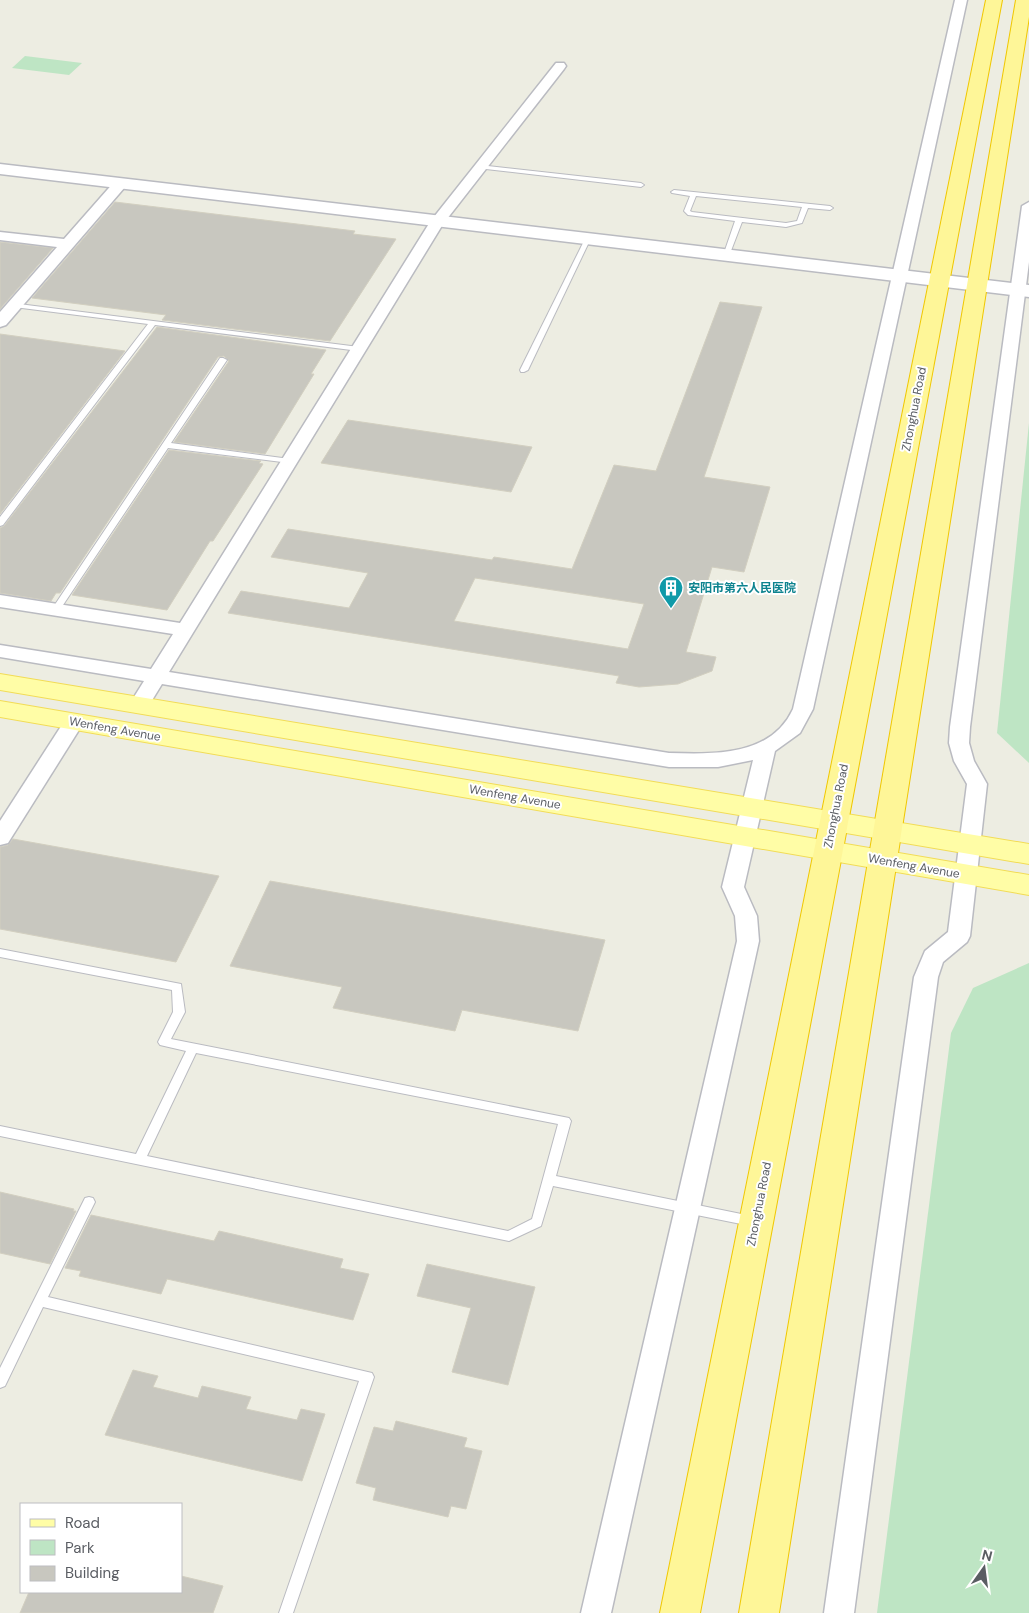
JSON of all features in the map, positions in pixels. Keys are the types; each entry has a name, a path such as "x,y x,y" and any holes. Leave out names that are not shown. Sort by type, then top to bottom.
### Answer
{"highway":[{"name":"Zhonghua Road","path":"680,1613 994,0"},
{"path":"759,1613 886,830 1024,0"}],"main road":[{"path":"0,682 1029,854"},
{"name":"Wenfeng Avenue","path":"0,709 1029,886"}],"street":[{"path":"0,651 669,760 713,761 744,757 766,748 788,734 797,724 803,709 961,0"},
{"path":"139,705 438,222 479,167 560,66"},
{"path":"0,169 587,240 1023,290"},
{"path":"0,322 120,184"},
{"path":"839,1613 926,977 933,957 959,936 977,784 964,761 959,743 960,727 1023,290 1029,206"},
{"path":"0,236 68,244"},
{"path":"0,600 186,630"},
{"path":"0,838 74,722"},
{"path":"596,1613 748,941 746,916 733,887 766,748"}],"lane":[{"path":"479,167 641,185"},
{"path":"674,192 830,208"},
{"path":"694,194 687,211 690,214 739,220 786,225 797,224 800,222 806,206"},
{"path":"726,256 739,220"},
{"path":"524,370 587,240"},
{"path":"14,306 359,349"},
{"path":"0,523 153,323"},
{"path":"56,609 224,360"},
{"path":"167,445 290,461"},
{"path":"0,953 177,987 179,1012 164,1042 565,1121 537,1222 509,1236 0,1131"},
{"path":"140,1160 193,1048"},
{"path":"549,1180 756,1222"},
{"path":"0,1382 89,1202"},
{"path":"40,1301 368,1377 286,1613"}],"green space":[{"path":"25,56 82,63 69,75 12,68"},
{"path":"1029,423 1029,763 997,733"},
{"path":"1029,963 1029,1613 877,1613 951,1033 973,988"}],"building":[{"path":"115,202 355,231 353,234 396,239 330,341 162,320 166,315 32,298"},
{"path":"0,242 53,248 0,309"},
{"path":"720,302 762,307 704,477 770,487 744,572 712,567 686,652 716,657 712,671 678,684 639,687 616,683 619,676 228,613 241,591 349,608 368,573 271,557 288,529 492,560 494,557 572,569 614,465 656,471","holes":["475,578 644,604 628,649 454,621"]},
{"path":"157,327 326,350 311,374 314,374 265,454 174,442 229,361 224,356 218,357 60,593 56,593 51,601 0,593 0,528 4,526"},
{"path":"0,334 125,351 0,514"},
{"path":"348,420 532,447 511,492 321,463"},
{"path":"169,450 261,461 259,463 263,464 213,541 210,541 167,610 72,595"},
{"path":"13,839 219,876 176,962 0,929 0,847 8,845"},
{"path":"270,881 605,940 578,1031 462,1010 455,1031 333,1008 342,987 230,966"},
{"path":"0,1192 76,1211 50,1264 0,1253"},
{"path":"91,1215 214,1241 219,1231 343,1259 340,1268 369,1274 353,1320 167,1279 161,1294 79,1276 81,1271 65,1268"},
{"path":"427,1264 535,1287 508,1385 452,1372 471,1308 417,1296"},
{"path":"133,1370 158,1376 153,1387 198,1398 202,1386 251,1397 246,1409 297,1420 301,1409 325,1414 302,1481 105,1435"},
{"path":"396,1421 467,1438 464,1447 482,1451 466,1509 451,1506 448,1517 373,1500 376,1488 356,1483 374,1427 393,1431"},
{"path":"182,1576 223,1586 213,1613 20,1613 29,1593 182,1593"}],"place":[{"name":"安阳市第六人民医院","path":"671,609"}]}
